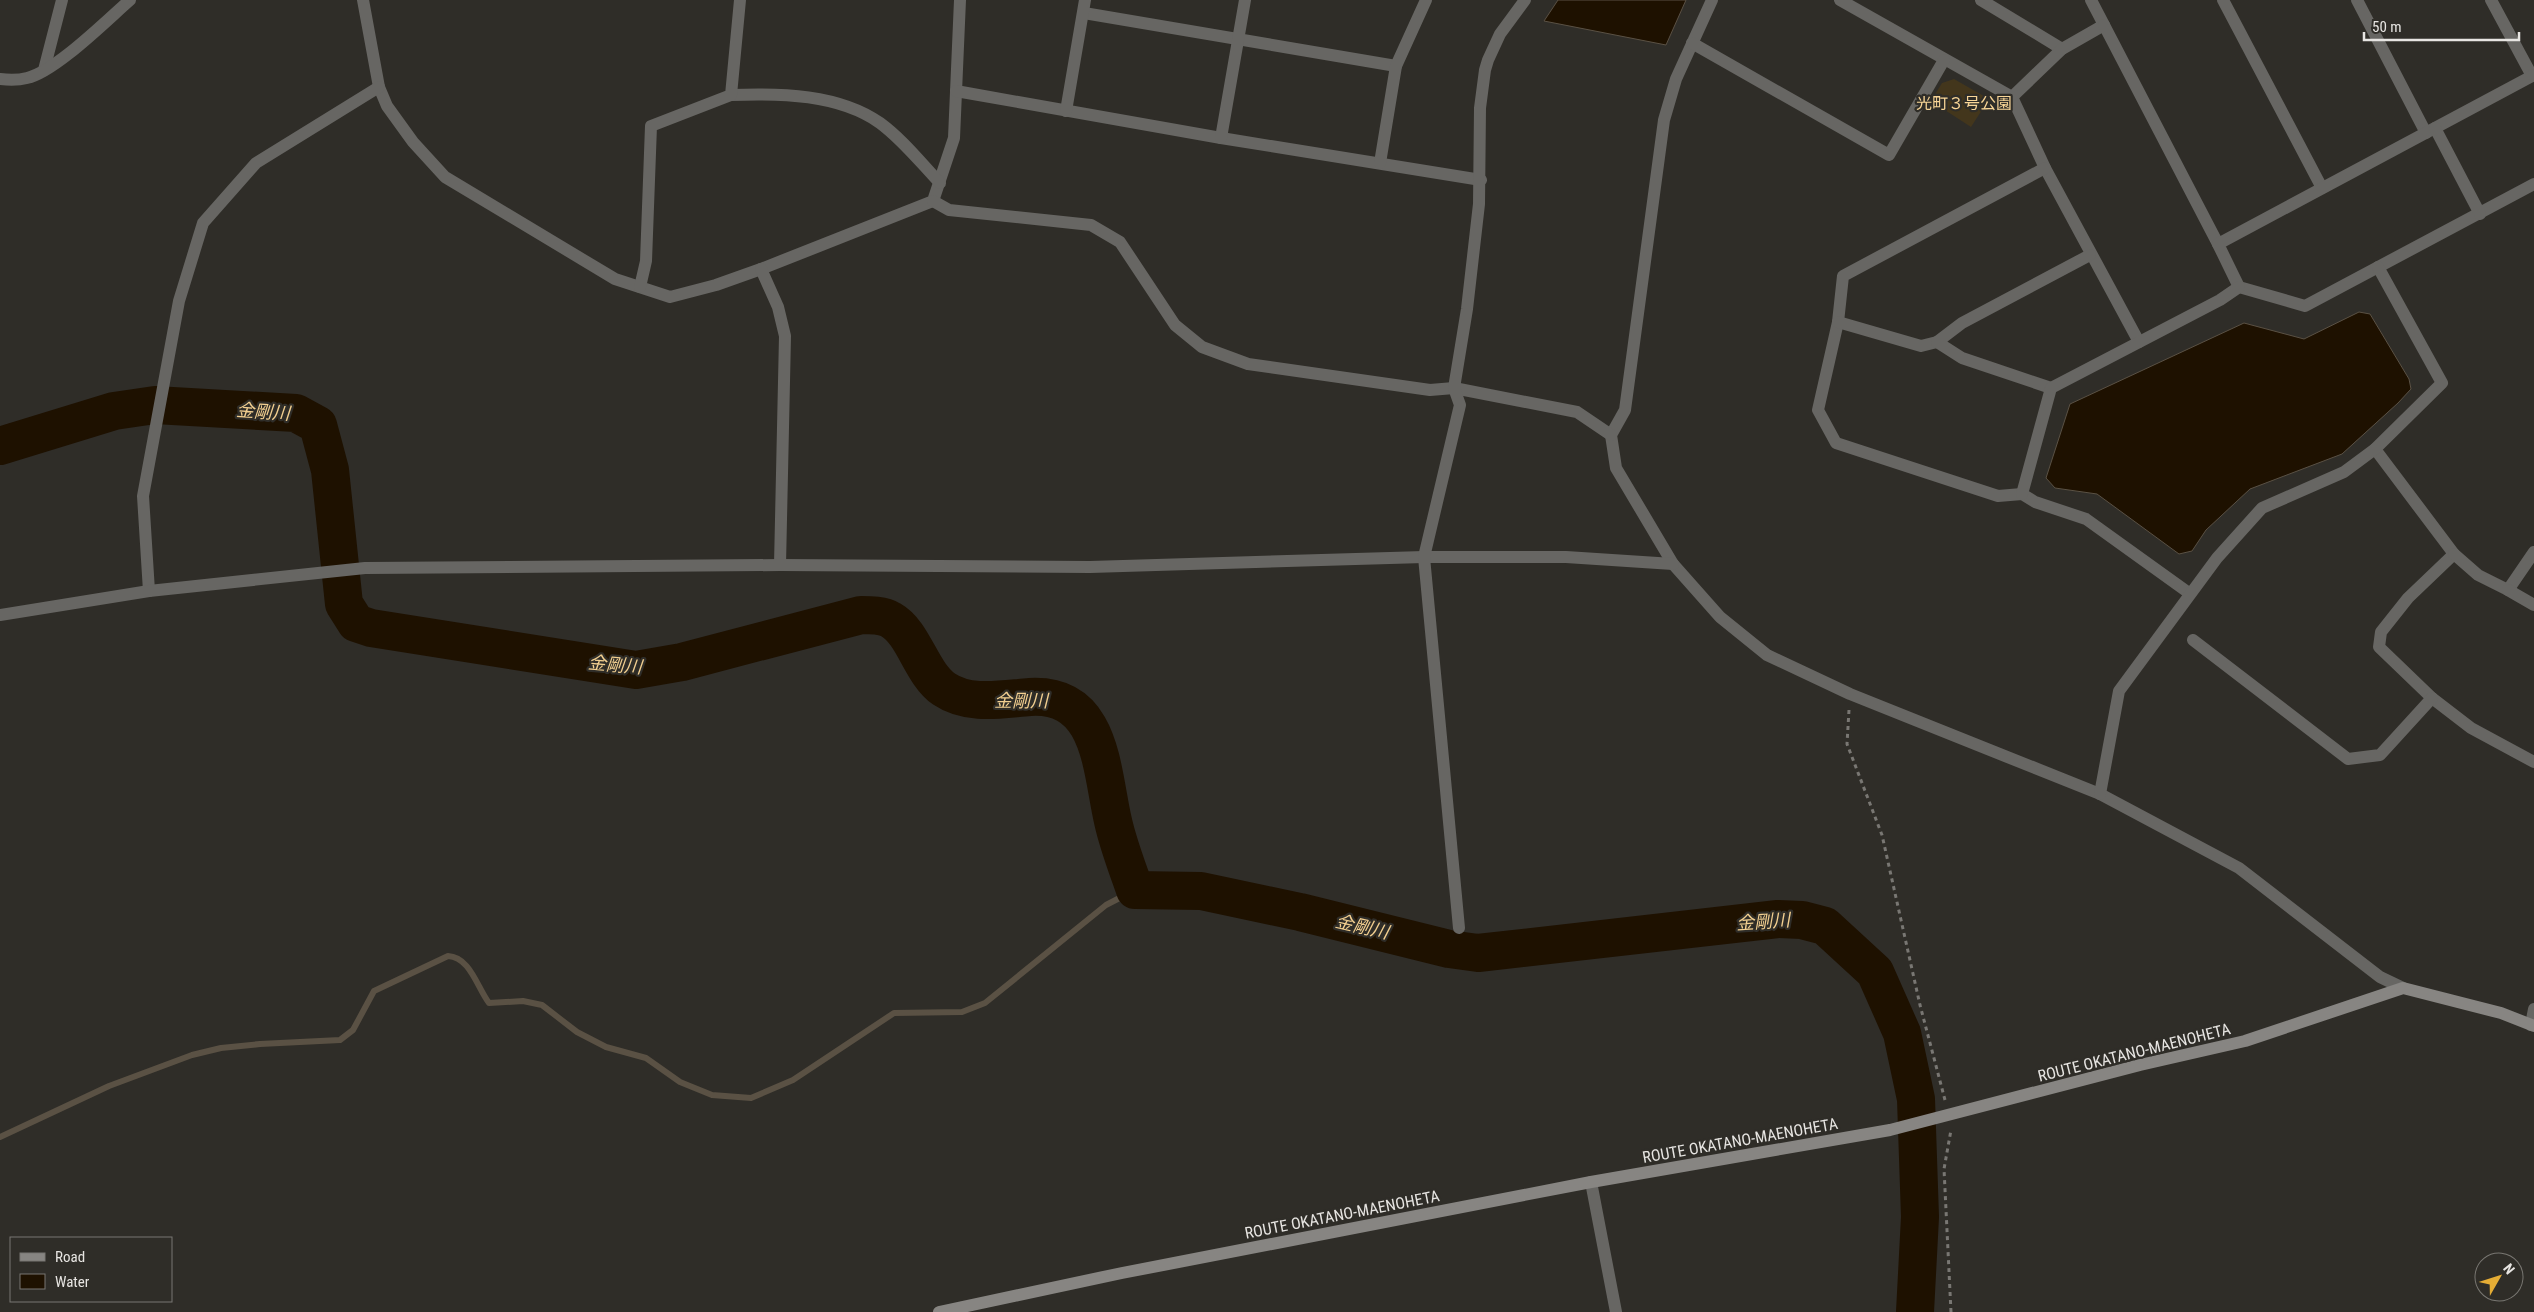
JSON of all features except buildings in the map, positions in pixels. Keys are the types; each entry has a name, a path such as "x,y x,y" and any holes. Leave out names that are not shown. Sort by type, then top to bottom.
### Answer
{"main road":[{"name":"ROUTE OKATANO-MAENOHETA","path":"939,1312 1122,1273 1591,1182 1890,1130 2140,1065 2245,1042 2403,988"},
{"path":"2403,988 2500,1013 2532,1026"}],"street":[{"path":"44,70 62,0"},
{"path":"0,79 29,78 44,70 81,44 130,0"},
{"path":"363,0 379,87 387,106 413,142 445,177 616,279 670,296 716,285 761,269 933,201 954,138 960,0"},
{"path":"731,95 740,0"},
{"path":"1222,138 1245,0"},
{"path":"1380,163 1396,66 1426,0"},
{"path":"1712,0 1676,79 1664,120 1625,410 1611,434 1616,468 1673,564 1720,617 1767,655 1850,694 2100,794 2239,868 2380,977 2403,988"},
{"path":"1840,0 1944,60 2012,96 2045,168 2090,255 2139,342"},
{"path":"1981,0 2062,48"},
{"path":"2090,0 2239,287 2305,306 2534,184"},
{"path":"2223,0 2322,188"},
{"path":"2357,0 2480,214"},
{"path":"2218,244 2533,76 2491,0"},
{"path":"1459,928 1424,557 1460,405 1454,388 1467,309 1481,180 1480,108 1488,60 1518,2"},
{"path":"1066,111 1084,6 1238,38 1396,66"},
{"path":"2012,96 2062,48 2104,25"},
{"path":"1692,43 1889,155 1944,60"},
{"path":"149,591 143,496 166,381 179,301 202,222 256,163 379,87"},
{"path":"956,91 1222,138 1481,180"},
{"path":"640,287 646,261 650,126 731,95 769,94 828,102 848,107 880,124 940,183"},
{"path":"2045,168 1843,276 1838,322 1818,410 1836,443 1998,496 2022,494 2036,502 2086,519 2190,593"},
{"path":"933,201 948,210 1091,225 1120,242 1175,325 1202,347 1248,364 1430,390 1454,388 1577,412 1611,434"},
{"path":"1838,322 1921,346 1937,342 1962,323 2090,255"},
{"path":"2100,794 2119,691 2190,593 2262,508 2344,472 2375,449 2442,383 2378,267"},
{"path":"761,269 778,307 785,336 780,565"},
{"path":"1937,342 1962,358 2051,388 2220,300 2239,287"},
{"path":"2022,494 2051,388"},
{"path":"2375,449 2454,554 2478,575 2534,605"},
{"path":"2508,590 2534,552"},
{"path":"2454,554 2408,598 2381,632 2379,647 2432,698 2471,728 2534,762"},
{"path":"0,615 149,591 353,571 365,568 780,565 1090,567 1424,557 1566,557 1673,564"},
{"path":"2193,640 2348,759 2380,755 2432,698"},
{"path":"2532,1026 2534,1009"},
{"path":"1591,1182 1616,1312"}],"path":[{"path":"1850,694 1847,744 1882,835 1920,1005 1949,1116 1951,1130 1944,1169 1951,1312"}],"green space":[{"name":"光町３号公園","path":"1954,79 1989,99 1971,127 1931,101 1942,83"}],"water":[{"path":"1558,0 1686,0 1666,45 1544,21"},
{"path":"2359,312 2370,314 2409,379 2411,389 2342,454 2250,489 2206,530 2192,551 2179,554 2097,494 2055,488 2046,478 2070,404 2244,323 2304,339"}],"waterway":[{"name":"金剛川","path":"0,446 114,411 155,405 296,413 318,425 330,470 344,604 356,623 371,628 636,670 682,662 861,615 888,618 906,634 929,673 944,689 964,698 975,700 1030,697 1054,699 1072,707 1085,721 1094,738 1100,758 1115,830 1135,890 1201,891 1300,912 1449,949 1478,953 1778,919 1802,920 1825,926 1875,972 1902,1033 1916,1099 1920,1217 1915,1312"},
{"path":"0,1137 109,1086 192,1055 221,1048 260,1044 340,1040 353,1030 374,991 448,956 456,958 467,967 489,1003 523,1001 542,1005 577,1032 606,1047 646,1058 680,1082 712,1095 751,1098 793,1080 894,1013 962,1012 985,1003 1106,905 1135,890"}]}
